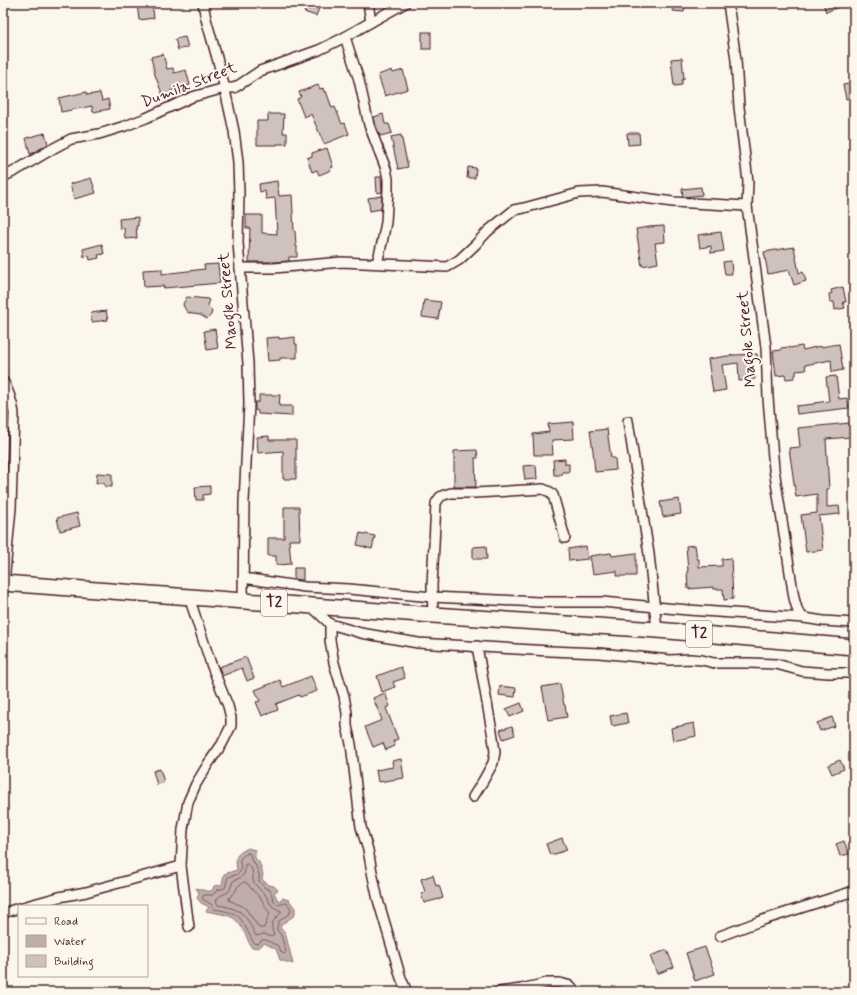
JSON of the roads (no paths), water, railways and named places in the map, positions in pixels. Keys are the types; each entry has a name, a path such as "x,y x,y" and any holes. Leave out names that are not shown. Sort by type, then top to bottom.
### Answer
{"highway":[{"name":"T2","path":"3,583 657,630 854,647"}],"street":[{"name":"Maogle Street","path":"203,3 206,19 222,72 234,131 238,162 238,243 250,404 244,502 243,601"},
{"path":"368,3 371,22"},
{"name":"Dumila Street","path":"3,177 72,139 99,134 125,126 192,97 225,88 234,88 260,71 319,50 346,37 405,3"},
{"name":"Magole Street","path":"728,3 736,60 739,107 748,182 747,206 766,347 768,398 774,469 794,598 798,612 804,618"},
{"path":"346,37 359,80 369,125 386,168 388,179 386,222 377,263"},
{"path":"240,268 274,268 342,262 447,267 459,260 488,231 514,210 579,193 602,192 673,202 747,206"},
{"path":"3,381 12,400 14,413 11,508 3,583"},
{"path":"628,421 649,554 657,630"},
{"path":"434,615 432,578 436,503 440,497 451,493 543,489 553,495 565,538"},
{"path":"243,578 306,587 349,589 432,597 539,602 602,602 854,623"},
{"path":"189,597 231,718 231,726 222,744 196,784 188,802 183,828 181,866 189,926"},
{"path":"311,606 330,624 361,633 418,642 599,653 670,660 690,659 714,663 776,664 802,671 854,674"},
{"path":"330,624 330,640 334,663 344,696 352,744 361,827 368,850 378,900 401,978 408,992"},
{"path":"473,797 493,763 495,752 477,646"},
{"path":"29,905 59,896 86,892 181,866"},
{"path":"720,936 763,920 854,891"},
{"path":"3,913 18,908"},
{"path":"499,992 548,983 560,983 571,986 575,992"}],"water":[{"path":"248,848 255,850 255,858 259,862 263,874 262,879 268,885 274,886 278,890 274,892 277,899 280,901 282,898 289,900 295,908 295,915 282,924 280,928 285,932 293,964 280,960 276,949 264,943 259,948 251,947 243,929 236,920 226,915 206,911 209,907 201,903 197,898 199,893 196,888 212,891 214,886 222,885 224,874 237,870 236,859 238,854"}]}
